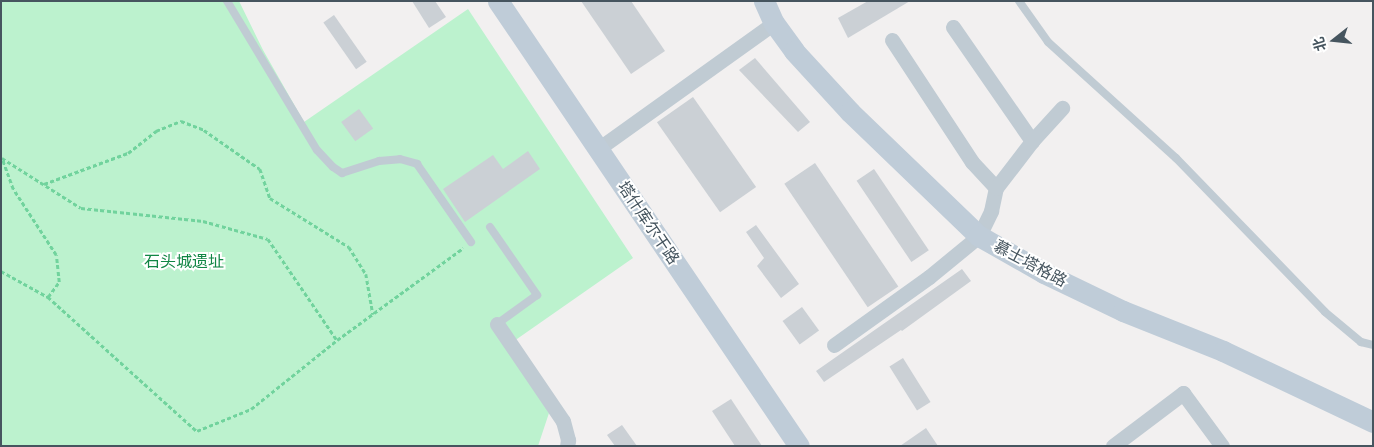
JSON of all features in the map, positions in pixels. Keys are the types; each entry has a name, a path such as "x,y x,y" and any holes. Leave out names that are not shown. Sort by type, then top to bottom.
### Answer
{"street":[{"name":"塔什库尔干路","path":"498,1 799,446"},
{"name":"慕士塔格路","path":"764,1 774,23 794,51 850,112 978,236 1044,273 1123,311 1223,351 1373,422"},
{"path":"598,149 774,23"},
{"path":"953,27 1032,141"},
{"path":"892,40 972,162 996,188"},
{"path":"834,345 930,277 978,236 991,211 996,188 1032,141 1062,108"},
{"path":"497,324 563,421 568,440 567,446"},
{"path":"1119,444 1183,393 1222,446"}],"lane":[{"path":"227,1 317,150 333,167 342,173 379,161 400,159 417,164 471,242"},
{"path":"1019,1 1048,42 1176,158 1325,312 1361,342 1373,344"},
{"path":"490,228 537,295 497,324"}],"path":[{"path":"44,184 128,153 156,131 181,121 204,130 260,169 270,198 348,248 366,274 373,314"},
{"path":"48,297 59,282 56,255 13,189 2,158 81,208 203,221 268,238 337,340"},
{"path":"1,271 48,297 197,431 251,409 337,340 471,242"}],"green space":[{"name":"石头城遗址","path":"1,1 239,1 263,50 304,122 468,9 633,258 507,346 549,413 538,446 1,446"}],"building":[{"path":"412,1 435,1 446,17 429,28"},
{"path":"581,1 631,1 665,51 631,74"},
{"path":"868,1 910,1 848,38 838,18"},
{"path":"334,15 367,62 356,69 323,22"},
{"path":"755,58 810,122 798,132 739,70"},
{"path":"693,97 756,187 720,212 657,122"},
{"path":"359,109 373,128 355,141 341,122"},
{"path":"528,151 540,169 465,222 443,189 493,155 503,169"},
{"path":"815,163 898,287 868,307 784,184"},
{"path":"874,169 929,250 911,262 857,181"},
{"path":"756,225 799,284 781,298 757,266 764,258 746,232"},
{"path":"962,269 971,281 902,331 824,382 816,371"},
{"path":"802,307 819,330 800,345 783,321"},
{"path":"903,358 931,402 917,411 889,366"},
{"path":"731,399 762,446 735,446 712,411"},
{"path":"622,425 637,446 615,446 607,435"},
{"path":"926,428 938,446 900,446"}]}
